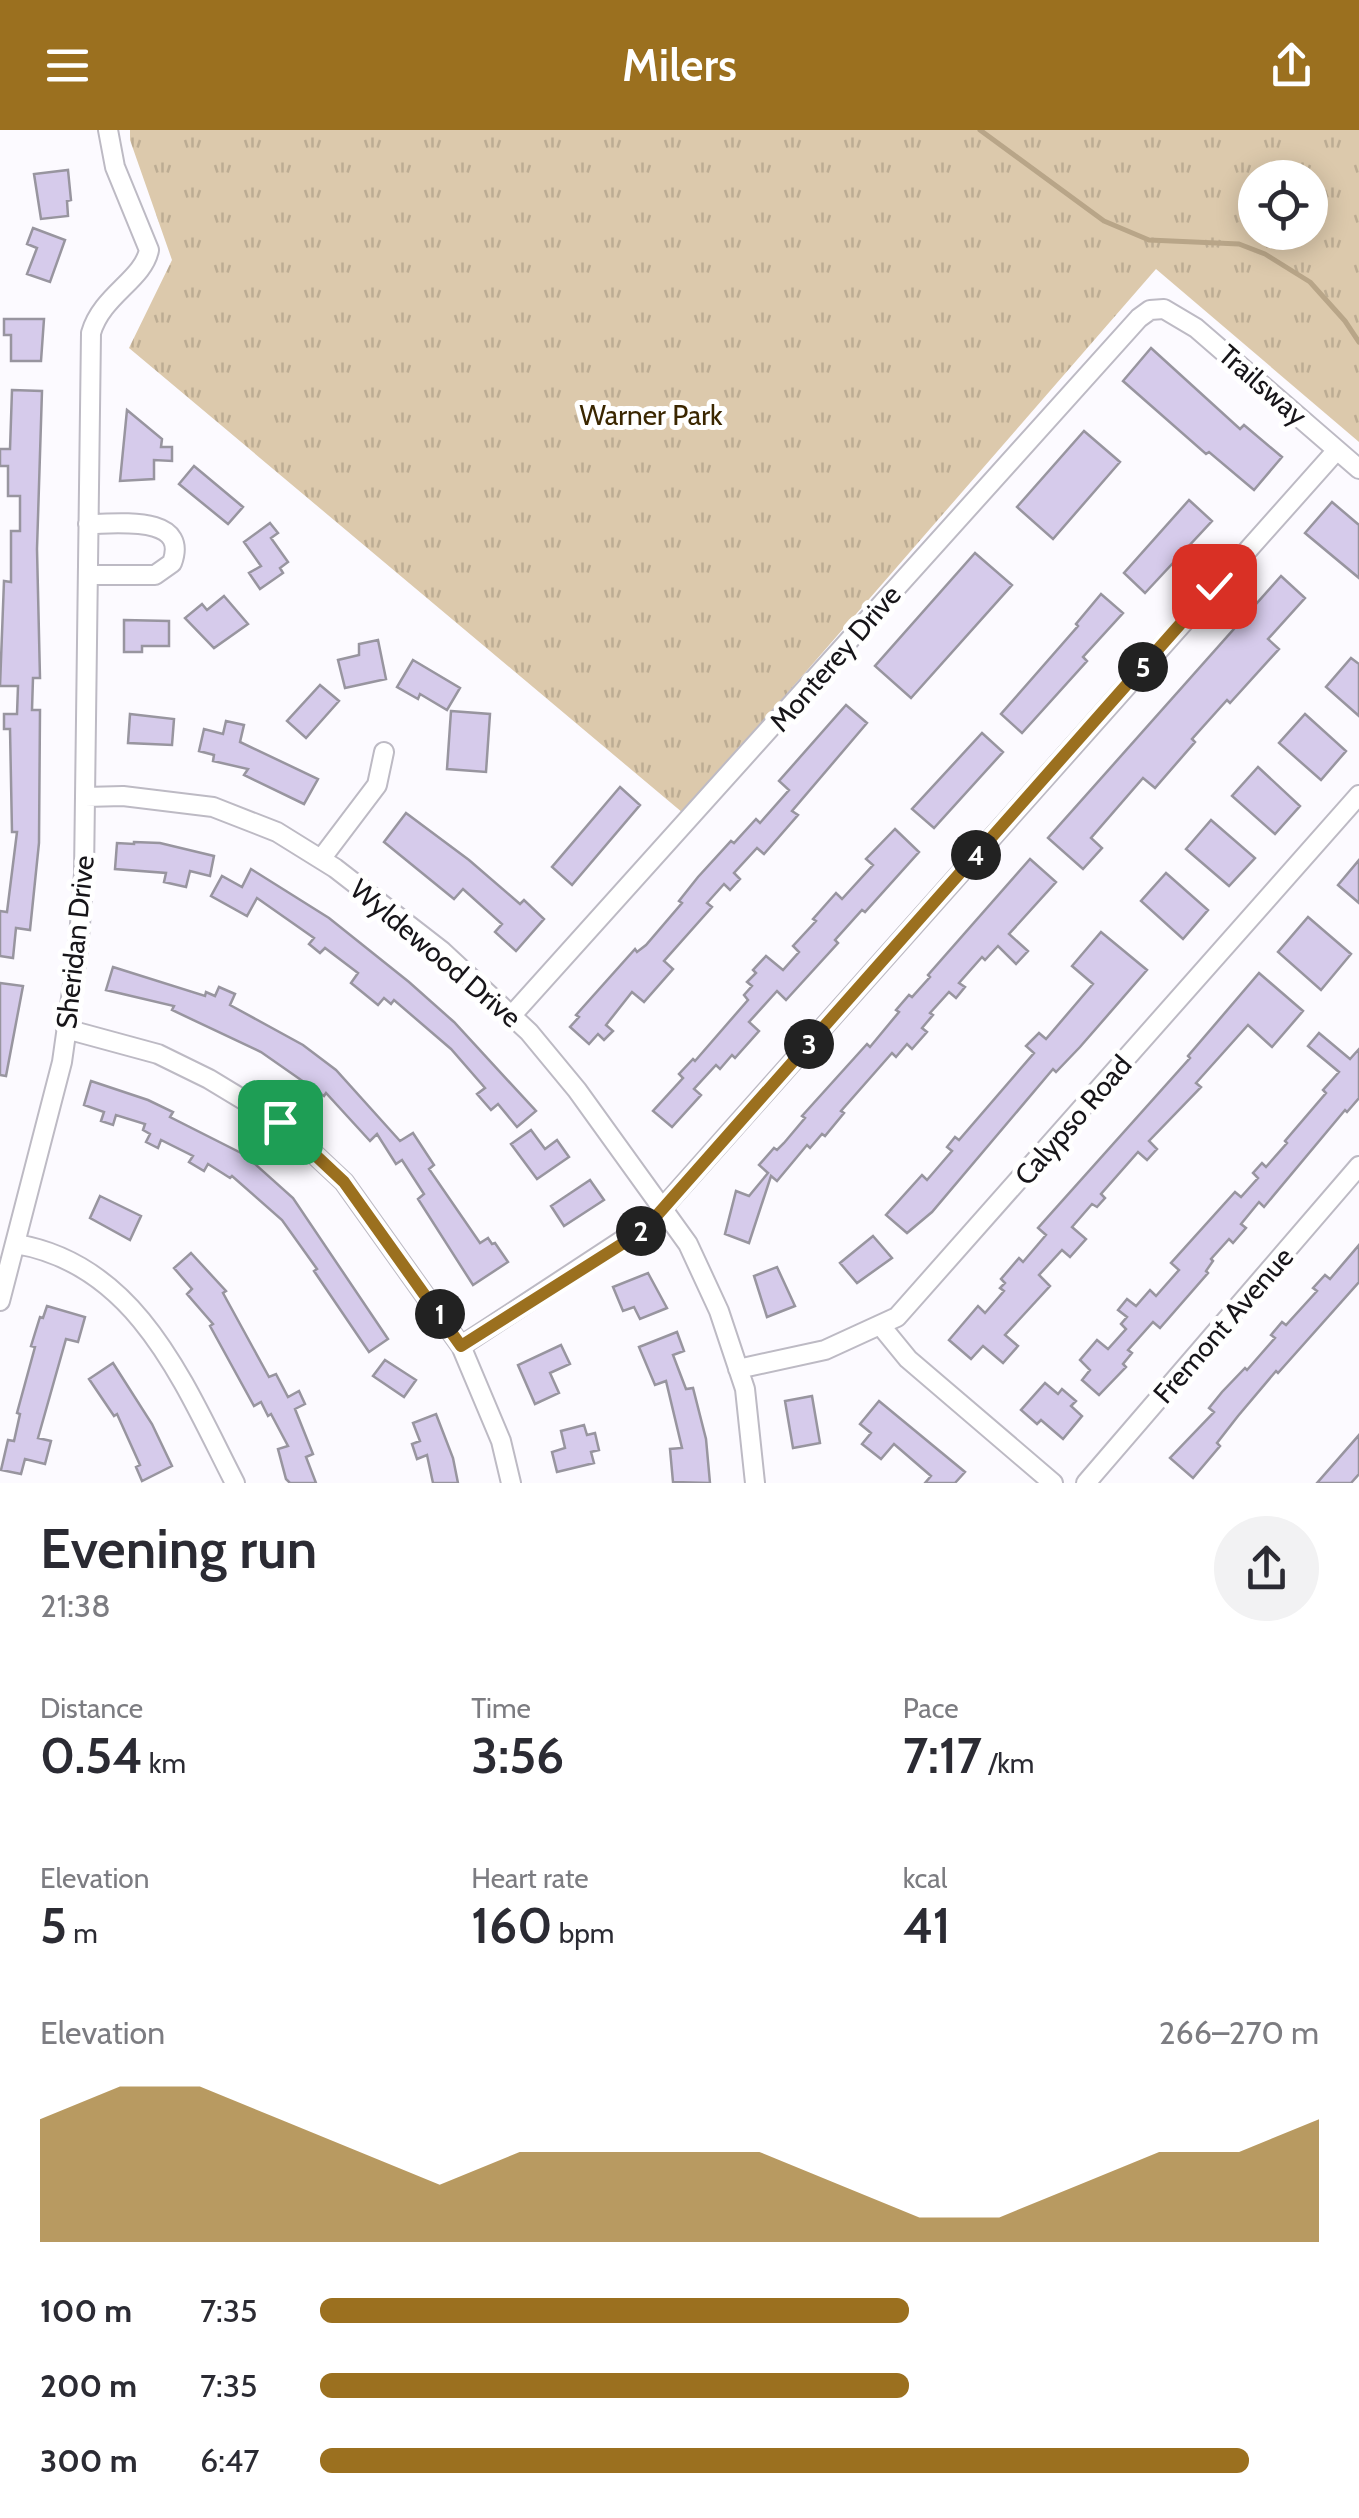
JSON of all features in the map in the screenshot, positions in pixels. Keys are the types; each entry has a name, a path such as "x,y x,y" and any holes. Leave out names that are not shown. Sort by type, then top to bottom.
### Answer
{"street":[{"name":"Sheridan Drive","path":"0,1301 62,1062 78,949 85,797 91,332 96,314 144,265 148,250 115,166 108,130"},
{"name":"Trailsway","path":"1162,309 1216,344 1359,469"},
{"name":"Monterey Drive","path":"512,1015 759,744 1132,323 1150,310 1162,309"},
{"path":"461,1346 644,1230 1337,450"},
{"path":"88,524 157,526 168,532 175,548 172,562 155,575 88,575"},
{"path":"321,860 377,785 384,752"},
{"name":"Calypso Road","path":"738,1369 825,1350 897,1317 955,1256 1359,794"},
{"name":"Wyldewood Drive","path":"85,797 124,796 213,808 277,832 321,860 442,951 512,1015 577,1090 688,1244 719,1311 745,1389 755,1483"},
{"path":"66,1029 158,1054 209,1080 280,1122 344,1182 461,1346 501,1441 511,1483"},
{"name":"Fremont Avenue","path":"1086,1483 1359,1166"},
{"path":"16,1244 57,1254 99,1279 132,1308 172,1360 235,1483"},
{"path":"881,1326 908,1360 1053,1483"}],"green space":[{"name":"Warner Park","path":"130,130 1359,130 1359,442 1156,269 683,813 129,348 172,260 130,140"}],"building":[{"path":"68,170 68,216 41,219 34,174"},
{"path":"33,228 65,240 50,282 27,274 37,248 27,244"},
{"path":"4,319 44,319 41,361 11,361 11,335 4,335"},
{"path":"1151,348 1240,429 1244,425 1282,457 1254,490 1209,452 1206,454 1123,381"},
{"path":"12,390 42,391 37,549 40,678 33,678 32,710 40,710 39,843 30,930 16,928 13,958 0,956 0,911 7,912 17,832 12,832 10,729 4,729 4,714 17,714 18,686 0,686 4,581 11,582 11,531 20,531 20,496 8,496 8,466 0,466 0,449 10,449"},
{"path":"127,410 162,439 161,447 172,447 172,461 154,460 154,479 120,481"},
{"path":"1084,431 1120,462 1053,539 1017,507"},
{"path":"194,466 243,507 228,524 179,484"},
{"path":"1189,500 1212,521 1145,593 1124,573"},
{"path":"1332,502 1359,525 1359,578 1305,533"},
{"path":"270,523 278,533 271,538 288,562 280,568 283,573 260,589 249,573 261,566 244,542"},
{"path":"975,553 1012,585 911,698 875,666"},
{"path":"1281,576 1305,598 1268,639 1279,649 1192,739 1195,742 1155,788 1143,778 1091,838 1102,848 1083,869 1048,838"},
{"path":"1101,594 1123,613 1083,657 1087,661 1022,733 1001,714"},
{"path":"224,596 248,624 214,648 185,618 202,604 207,610"},
{"path":"124,620 169,621 169,646 142,646 142,652 124,652"},
{"path":"378,640 386,679 345,688 338,660 359,655 359,644"},
{"path":"1351,658 1359,664 1359,716 1326,687"},
{"path":"413,660 460,688 447,710 420,694 418,699 397,687"},
{"path":"320,685 339,701 306,738 287,721"},
{"path":"846,705 867,723 792,811 798,815 764,854 757,848 734,873 740,879 730,890 724,884 707,903 712,907 664,961 673,969 644,1002 632,992 606,1025 613,1031 604,1040 598,1034 589,1044 570,1027 579,1017 576,1015 635,949 637,952 646,945 731,841 734,843 756,819 760,823 789,790 779,781"},
{"path":"451,711 490,714 486,772 447,769"},
{"path":"130,714 174,719 172,745 128,743"},
{"path":"1305,714 1346,751 1321,780 1279,743"},
{"path":"226,721 244,725 240,742 318,779 304,804 244,775 248,769 213,761 214,755 199,751 204,729 223,734"},
{"path":"982,733 1003,752 934,828 912,809"},
{"path":"1258,767 1300,806 1275,834 1232,796"},
{"path":"620,787 640,805 572,885 552,867"},
{"path":"406,813 544,919 516,951 495,932 502,924 463,889 454,899 384,842"},
{"path":"1211,820 1255,858 1229,886 1186,849"},
{"path":"895,829 919,852 835,940 838,943 786,1000 777,991 749,1022 759,1031 735,1058 732,1055 720,1069 716,1065 694,1089 701,1095 672,1127 653,1111 683,1078 679,1074 748,1000 744,995 752,986 747,982 756,973 753,970 766,956 783,970 799,952 793,946 816,921 813,919 836,893 842,899 873,865 866,859"},
{"path":"117,843 160,843 214,856 210,876 190,871 186,887 164,882 166,873 115,869"},
{"path":"1030,859 1056,882 1009,934 1028,951 1016,964 998,946 985,960 982,957 959,983 965,987 956,998 949,992 930,1013 933,1015 922,1028 927,1032 912,1049 907,1044 896,1057 892,1053 841,1111 844,1113 825,1136 822,1134 810,1148 807,1145 777,1181 771,1176 749,1243 725,1234 736,1191 749,1196 768,1173 759,1165 784,1143 805,1118 802,1116 867,1044 870,1047 899,1012 896,1010 930,977"},
{"path":"1359,860 1359,903 1338,885"},
{"path":"251,869 329,918 409,982 454,1022 536,1111 517,1127 498,1104 491,1110 477,1094 485,1088 451,1049 394,1000 391,1004 384,998 378,1005 351,983 358,973 325,948 320,953 309,944 314,938 257,898 247,916 211,896 222,876 242,887"},
{"path":"1166,873 1208,910 1183,939 1141,901"},
{"path":"1308,917 1351,954 1321,990 1278,952"},
{"path":"1101,932 1147,970 1080,1047 1056,1072 1053,1069 932,1212 907,1233 886,1215 922,1175 927,1180 952,1151 947,1147 955,1137 959,1140 1034,1053 1026,1046 1039,1033 1046,1039 1093,984 1072,966"},
{"path":"113,967 205,996 206,992 215,996 219,987 235,994 230,1005 303,1045 336,1070 400,1141 413,1133 434,1165 429,1169 480,1243 488,1238 508,1262 473,1285 418,1199 424,1194 402,1160 396,1164 377,1134 370,1141 326,1093 324,1096 261,1052 172,1010 174,1006 106,990"},
{"path":"1259,973 1303,1011 1272,1047 1248,1025 1196,1083 1201,1087 1149,1141 1157,1149 1147,1160 1138,1152 1101,1194 1105,1198 1097,1207 1092,1204 1072,1227 1086,1239 1070,1257 1062,1250 1039,1275 1050,1286 1005,1335 1018,1346 1003,1363 983,1346 971,1359 949,1340 978,1306 985,1313 1004,1291 1000,1288 1005,1283 1001,1279 1019,1258 1023,1262 1046,1235 1038,1228 1190,1058"},
{"path":"0,983 23,986 6,1076 0,1075"},
{"path":"1319,1033 1350,1059 1359,1049 1359,1098 1264,1207 1259,1202 1241,1224 1246,1228 1233,1243 1229,1239 1211,1259 1208,1273 1160,1328 1153,1322 1128,1350 1132,1353 1123,1364 1126,1367 1099,1395 1082,1380 1090,1370 1080,1360 1097,1340 1108,1349 1126,1329 1121,1324 1127,1317 1118,1310 1127,1299 1136,1306 1150,1290 1156,1296 1179,1270 1171,1263 1235,1192 1241,1197 1258,1178 1253,1173 1262,1163 1266,1167 1287,1143 1339,1072 1308,1046"},
{"path":"91,1081 173,1112 170,1117 245,1155 293,1198 388,1339 369,1352 282,1220 232,1176 208,1164 204,1171 189,1162 193,1156 161,1140 158,1148 146,1142 150,1134 143,1130 145,1124 116,1115 113,1125 101,1121 104,1112 84,1105"},
{"path":"531,1130 545,1149 557,1140 569,1157 537,1179 511,1144"},
{"path":"590,1180 604,1200 564,1226 551,1206"},
{"path":"100,1196 141,1216 130,1240 90,1218"},
{"path":"873,1236 892,1258 857,1283 840,1263"},
{"path":"1359,1245 1359,1282 1276,1371 1193,1478 1170,1458 1214,1412 1209,1408 1222,1392 1275,1338 1271,1335 1282,1322 1286,1325 1317,1291 1313,1288 1325,1275 1330,1279"},
{"path":"191,1253 226,1291 223,1293 269,1377 276,1374 288,1397 299,1391 305,1404 295,1409 313,1454 306,1457 316,1483 290,1483 286,1479 278,1449 288,1446 261,1402 254,1406 210,1326 213,1324 187,1294 192,1289 174,1268"},
{"path":"777,1267 795,1306 767,1317 754,1276"},
{"path":"648,1273 667,1308 640,1319 634,1307 623,1311 613,1287"},
{"path":"47,1306 85,1317 78,1342 66,1339 38,1438 51,1441 45,1464 25,1459 21,1474 1,1470 8,1440 14,1441 20,1414 17,1413 35,1347 31,1346"},
{"path":"677,1332 684,1351 673,1355 686,1389 693,1388 706,1439 710,1483 673,1482 670,1449 682,1448 666,1381 655,1385 639,1347"},
{"path":"561,1345 570,1364 550,1373 559,1393 535,1404 518,1365"},
{"path":"385,1360 416,1380 404,1397 373,1376"},
{"path":"113,1363 152,1424 172,1466 142,1481 136,1467 140,1465 117,1414 114,1416 89,1379"},
{"path":"1045,1383 1058,1394 1062,1389 1076,1401 1071,1406 1082,1416 1063,1439 1041,1420 1037,1424 1021,1410"},
{"path":"812,1396 820,1443 793,1448 785,1401"},
{"path":"879,1401 965,1472 955,1483 925,1483 931,1476 894,1444 881,1459 862,1444 871,1433 860,1424"},
{"path":"436,1414 458,1483 433,1483 427,1455 417,1459 412,1444 420,1441 413,1423"},
{"path":"584,1425 587,1435 595,1433 599,1450 591,1452 594,1463 557,1472 552,1452 565,1448 561,1431"},
{"path":"1359,1435 1359,1474 1351,1483 1317,1483"}],"waterway":[{"path":"980,130 1104,221 1149,240 1239,244 1265,254 1310,282 1359,342"}],"route":[{"path":"280,1122 344,1182 461,1346 644,1230 1214,586"}]}
